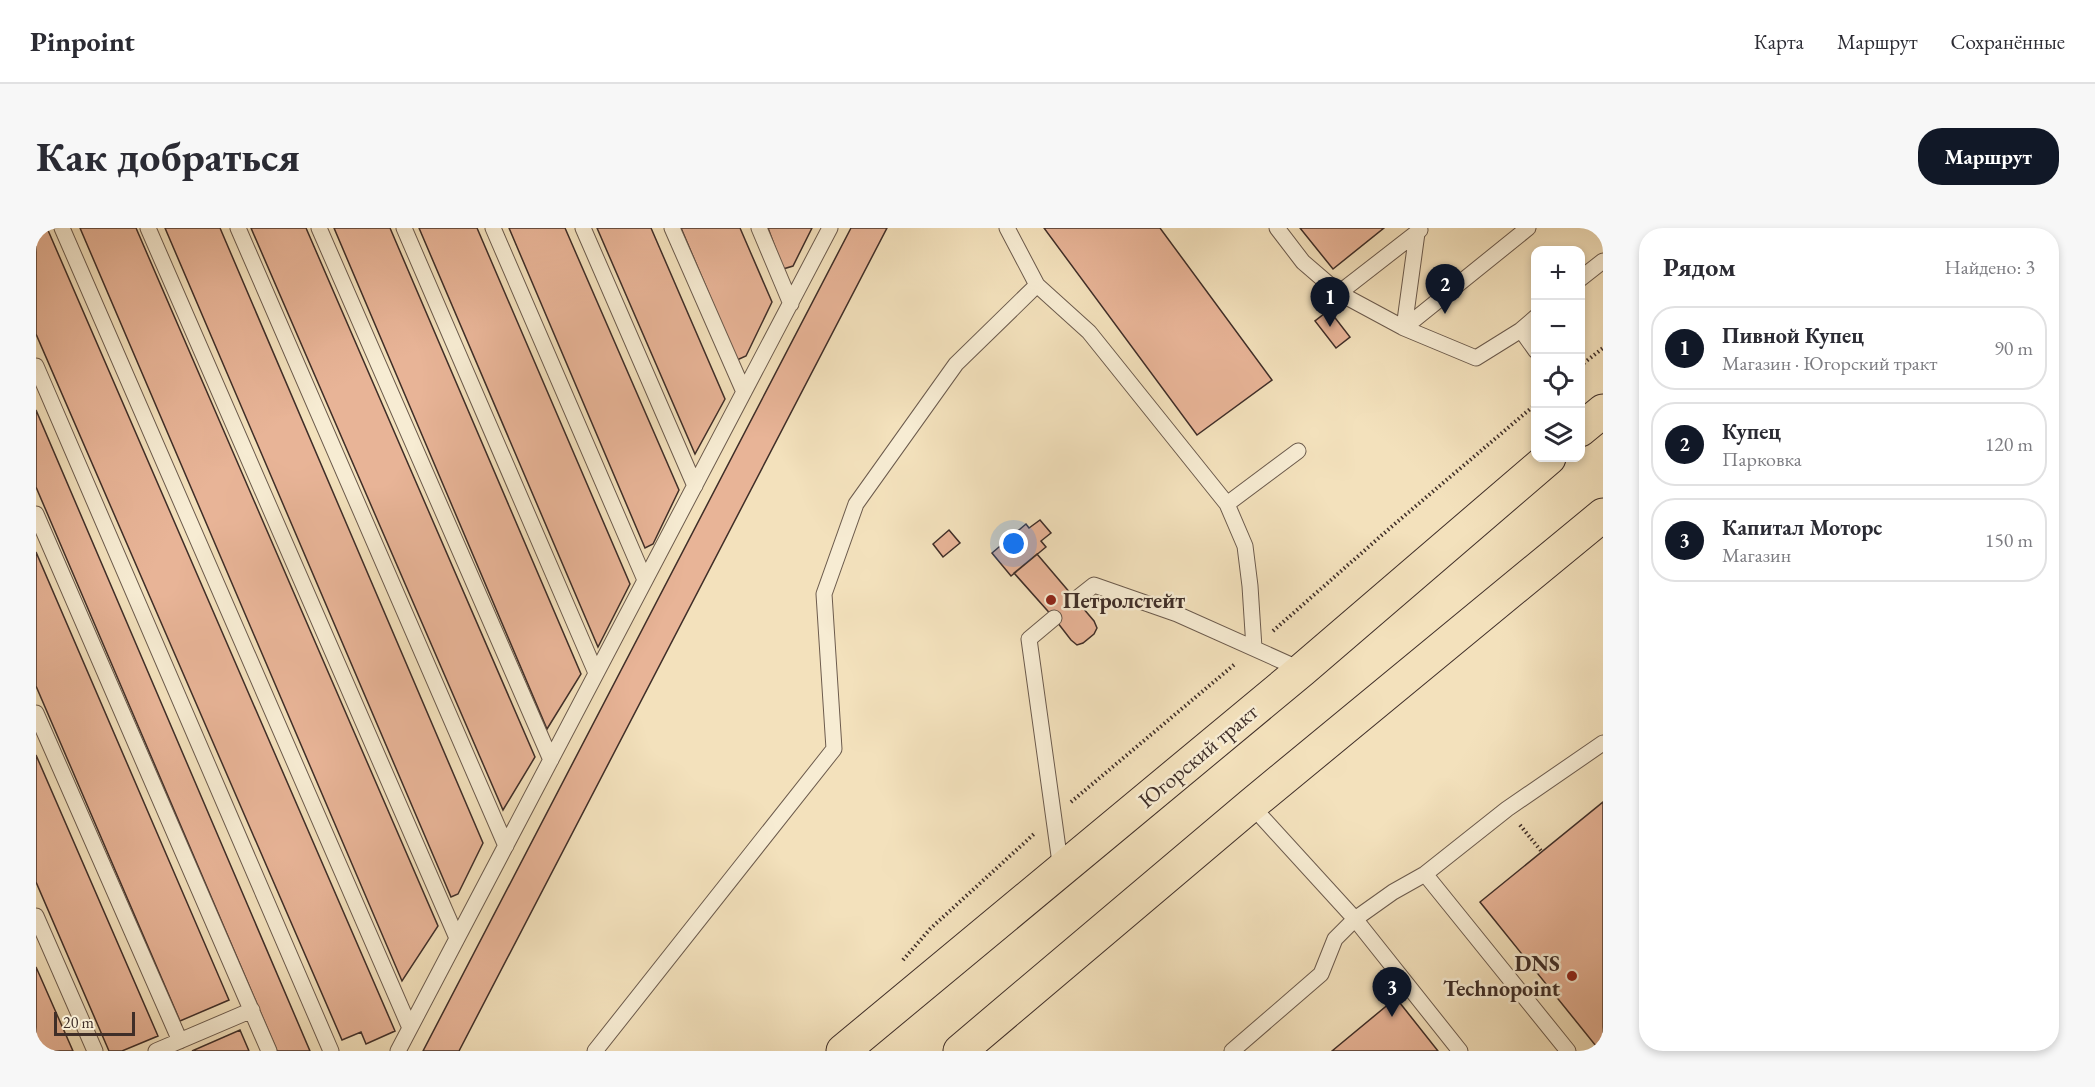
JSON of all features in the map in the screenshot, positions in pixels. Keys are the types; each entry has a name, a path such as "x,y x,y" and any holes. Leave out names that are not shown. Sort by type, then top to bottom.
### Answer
{"main road":[{"name":"Югорский тракт","path":"843,1051 1302,670 1544,462"},
{"path":"960,1051 1251,805 1603,515"}],"lane":[{"path":"62,228 410,1028"},
{"path":"148,228 457,938"},
{"path":"238,228 506,846"},
{"path":"320,228 551,760"},
{"path":"404,228 596,673"},
{"path":"493,228 645,580"},
{"path":"583,228 695,486"},
{"path":"672,228 744,392"},
{"path":"759,228 790,304"},
{"path":"398,1051 830,228"},
{"path":"1007,228 1037,285 1089,332 1227,504 1245,546 1254,648"},
{"path":"1277,228 1303,262 1339,293 1404,328 1476,358 1531,321"},
{"path":"1404,328 1528,228"},
{"path":"1339,293 1420,230"},
{"path":"1404,328 1420,230"},
{"path":"1585,276 1603,261"},
{"path":"595,1051 834,749 824,594 856,504 956,364 1037,285"},
{"path":"1521,330 1531,344"},
{"path":"36,366 330,1051"},
{"path":"1227,504 1298,451"},
{"path":"36,514 269,1051"},
{"path":"1075,600 1094,585 1177,614 1302,670"},
{"path":"1054,618 1029,639 1061,870"},
{"path":"36,713 180,1041"},
{"path":"1232,1051 1322,974 1335,939 1355,919 1393,892 1425,874 1508,809 1603,743"},
{"path":"1251,805 1355,919 1460,1051"},
{"path":"1425,874 1568,1051"},
{"path":"36,916 95,1051"},
{"path":"156,1051 252,1010"}],"path":[{"path":"1585,363 1603,348"},
{"path":"902,961 930,929 1053,817 1254,648 1531,408"},
{"path":"1508,809 1542,852"}],"building":[{"path":"36,228 47,228 395,1031 366,1044 361,1032 342,1040 36,334"},
{"path":"80,228 136,228 438,926 402,981"},
{"path":"165,228 220,228 483,843 458,894 451,897"},
{"path":"251,228 306,228 535,757 503,810"},
{"path":"334,228 390,228 581,674 547,729"},
{"path":"419,228 477,228 630,584 598,647"},
{"path":"509,228 565,228 679,490 653,544 645,548"},
{"path":"597,228 651,228 725,399 695,454"},
{"path":"681,228 740,228 772,302 746,356 737,360"},
{"path":"768,228 812,228 793,266 783,269"},
{"path":"851,228 887,228 459,1051 423,1051"},
{"path":"1044,228 1160,228 1272,380 1197,435"},
{"path":"1300,228 1384,228 1333,269"},
{"path":"1329,310 1350,337 1336,348 1315,321"},
{"path":"36,410 310,1051 277,1051 36,487"},
{"path":"1040,520 1051,533 1041,541 1046,547 1011,576 992,553 1026,524 1029,528"},
{"path":"949,530 960,543 943,557 933,544"},
{"path":"36,552 229,1000 180,1021 36,686"},
{"path":"1037,554 1094,621 1097,628 1094,634 1083,643 1077,645 1071,640 1014,573"},
{"path":"36,755 158,1036 122,1051 109,1051 36,882"},
{"name":"DNS Technopoint","path":"1603,802 1603,1051 1600,1051 1480,902"},
{"path":"36,967 73,1051 36,1051"},
{"path":"1396,998 1438,1051 1332,1051 1338,1046"},
{"path":"240,1030 249,1051 192,1051"}],"place":[{"name":"Купец","path":"1445,314"},
{"name":"Пивной Купец","path":"1330,327"},
{"name":"Петролстейт","path":"1051,600"},
{"name":"DNS Technopoint","path":"1572,976"},
{"name":"Капитал Моторс","path":"1392,1017"}]}
